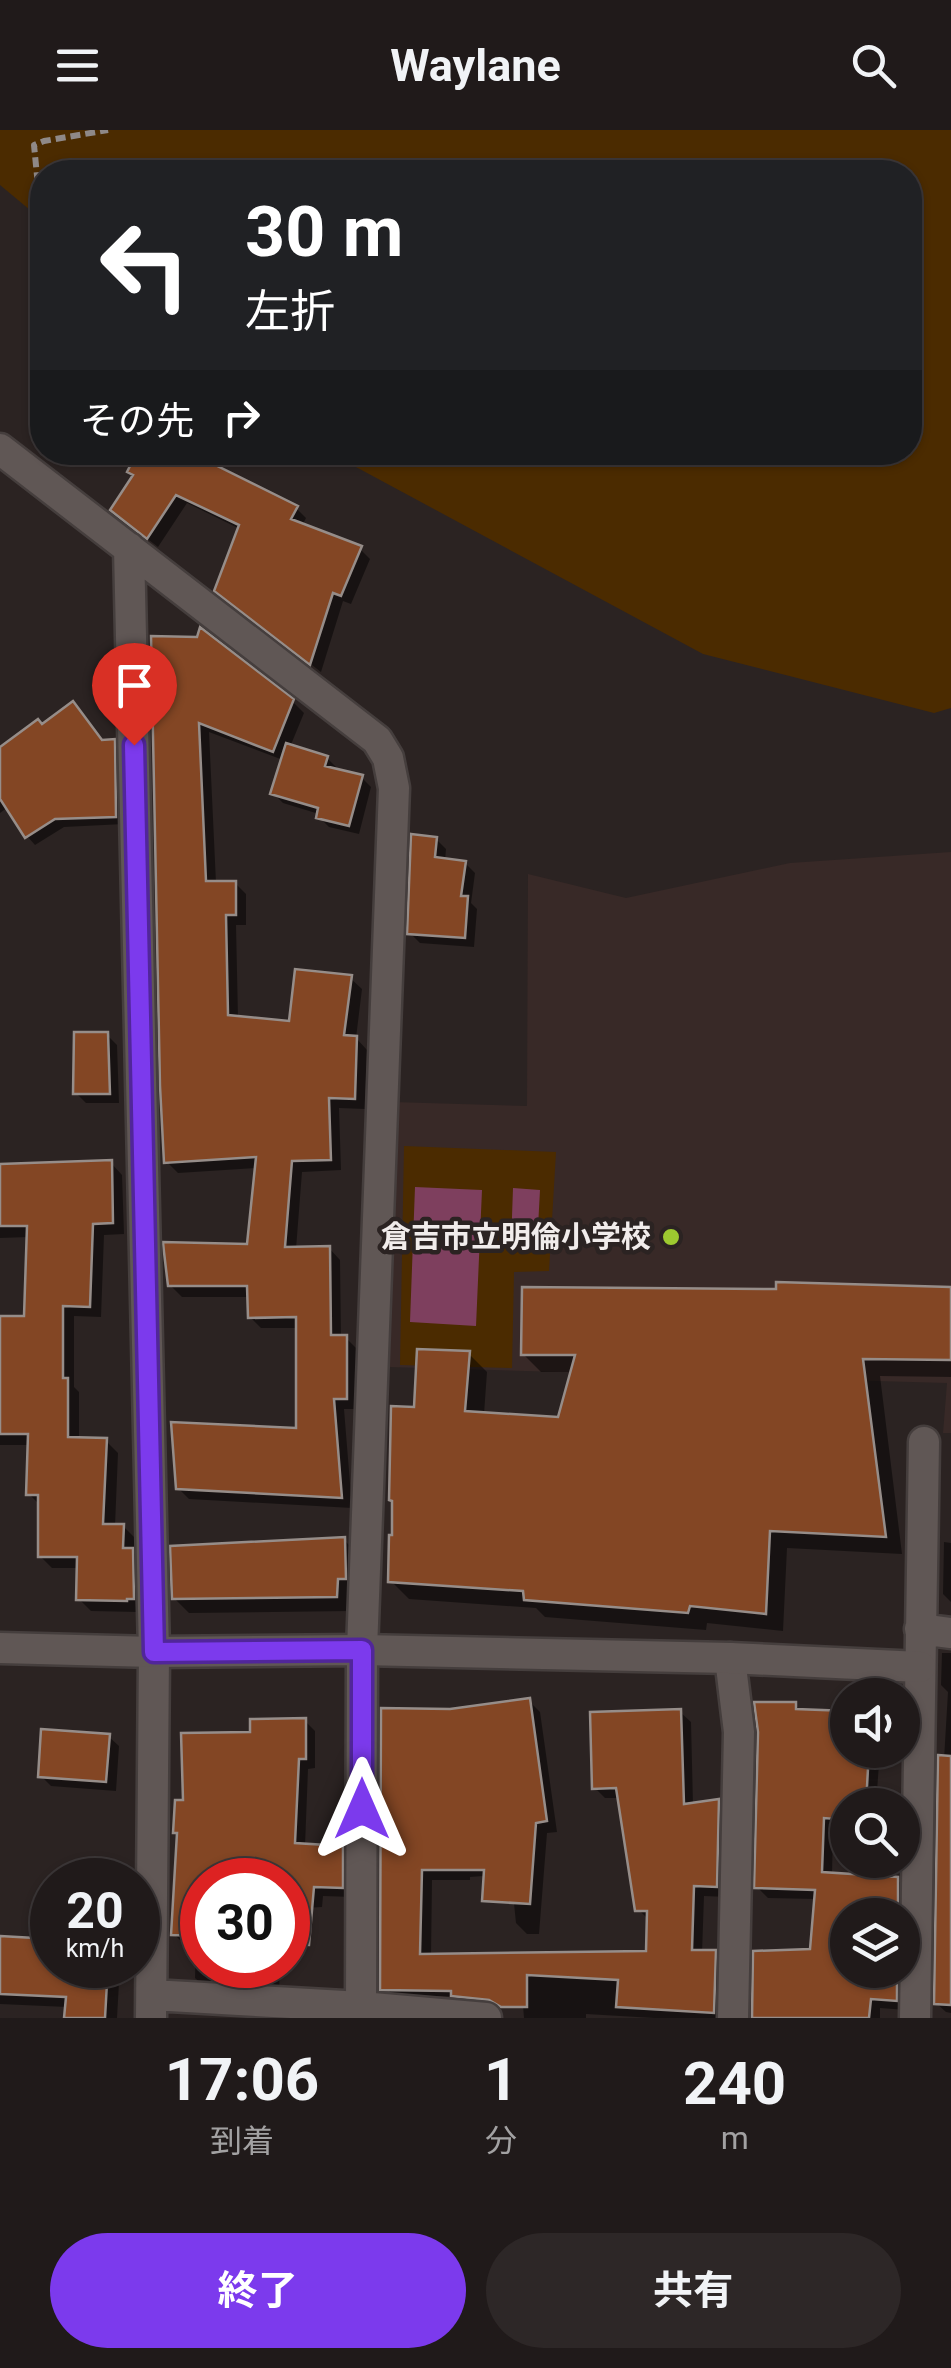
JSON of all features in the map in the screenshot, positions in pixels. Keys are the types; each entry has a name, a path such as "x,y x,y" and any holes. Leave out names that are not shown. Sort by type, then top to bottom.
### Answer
{"street":[{"path":"0,449 377,740 388,758 394,788 362,1650 360,2007"},
{"path":"129,548 154,1652 151,2007 360,2007 486,2018"},
{"path":"915,2018 924,1442"},
{"path":"920,1629 951,1633"},
{"path":"0,1648 154,1652 362,1650 730,1658 920,1667"},
{"path":"730,1658 739,1732 733,2018"}],"path":[{"path":"35,160 34,145 108,130"}],"shaded area":[{"path":"0,130 951,130 951,708 934,713 703,654 352,465 922,465 922,160 30,160 30,210 0,185"},
{"name":"倉吉市立明倫小学校","path":"951,852 951,1433 943,1433 947,1383 388,1367 393,1102 527,1106 528,874 626,898 790,863"},
{"path":"404,1146 556,1152 549,1271 514,1272 512,1368 400,1365"},
{"path":"415,1187 482,1190 476,1326 410,1322"},
{"path":"513,1188 540,1190 537,1246 511,1245"}],"building":[{"path":"130,465 215,465 298,506 291,519 362,546 341,596 333,593 310,665 214,591 239,525 176,495 147,539 110,510 133,475 127,472"},
{"path":"200,627 294,699 273,752 199,723 206,881 236,881 236,915 226,915 228,1015 289,1021 295,969 352,975 344,1035 357,1036 355,1099 329,1098 331,1160 292,1161 285,1247 330,1246 331,1335 347,1335 347,1399 334,1399 342,1498 176,1489 171,1422 296,1428 296,1317 248,1318 247,1286 168,1286 163,1242 247,1244 256,1157 164,1163 151,636 197,637"},
{"path":"73,701 102,740 115,739 116,817 55,819 25,838 0,799 0,747 38,719 42,724"},
{"path":"286,743 328,756 325,766 363,775 349,826 316,818 318,808 270,794"},
{"path":"411,834 437,837 435,857 466,861 461,896 468,896 465,938 407,934"},
{"path":"74,1032 108,1032 110,1094 73,1094"},
{"path":"112,1160 113,1223 93,1224 90,1307 63,1306 63,1378 68,1378 68,1437 107,1438 103,1524 124,1524 123,1548 133,1548 134,1599 76,1600 77,1557 38,1557 38,1495 26,1495 28,1434 0,1434 0,1316 24,1316 27,1226 0,1226 0,1164"},
{"path":"776,1282 951,1287 951,1360 863,1359 886,1537 770,1531 766,1614 690,1606 688,1613 524,1600 523,1591 388,1582 392,1535 391,1406 414,1407 417,1349 470,1351 465,1411 558,1417 575,1355 521,1355 522,1287 776,1289"},
{"path":"345,1537 346,1579 338,1579 337,1597 172,1599 170,1546"},
{"path":"530,1698 547,1821 536,1823 530,1904 482,1901 484,1870 422,1870 420,1954 646,1951 647,1911 635,1911 616,1788 592,1789 590,1712 681,1709 684,1804 719,1799 717,1887 694,1886 692,1950 716,1950 714,2013 616,2007 618,1980 527,1975 527,2007 501,2007 489,2000 451,1996 451,1991 380,1990 381,1708 450,1709"},
{"path":"754,1702 796,1702 796,1709 830,1710 830,1768 868,1768 867,1788 830,1788 830,1818 824,1818 822,1872 830,1873 830,1878 898,1878 898,1898 830,1898 830,1988 897,1988 897,2001 871,1999 869,2018 752,2018 753,1951 810,1949 815,1890 754,1888 758,1732"},
{"path":"306,1718 306,1759 299,1759 295,1843 343,1846 343,1888 314,1887 310,1933 310,1858 180,1858 180,1935 171,1935 175,1800 183,1800 181,1733 250,1732 250,1719"},
{"path":"41,1729 110,1734 106,1782 38,1777"},
{"path":"938,1755 951,1756 951,2005 934,2004"},
{"path":"0,1936 30,1938 30,1988 107,1988 105,2018 64,2018 66,1997 0,1994"}],"place":[{"name":"倉吉市立明倫小学校","path":"671,1237"}],"route":[{"path":"134,745 154,1652 362,1650 362,1809"}]}
